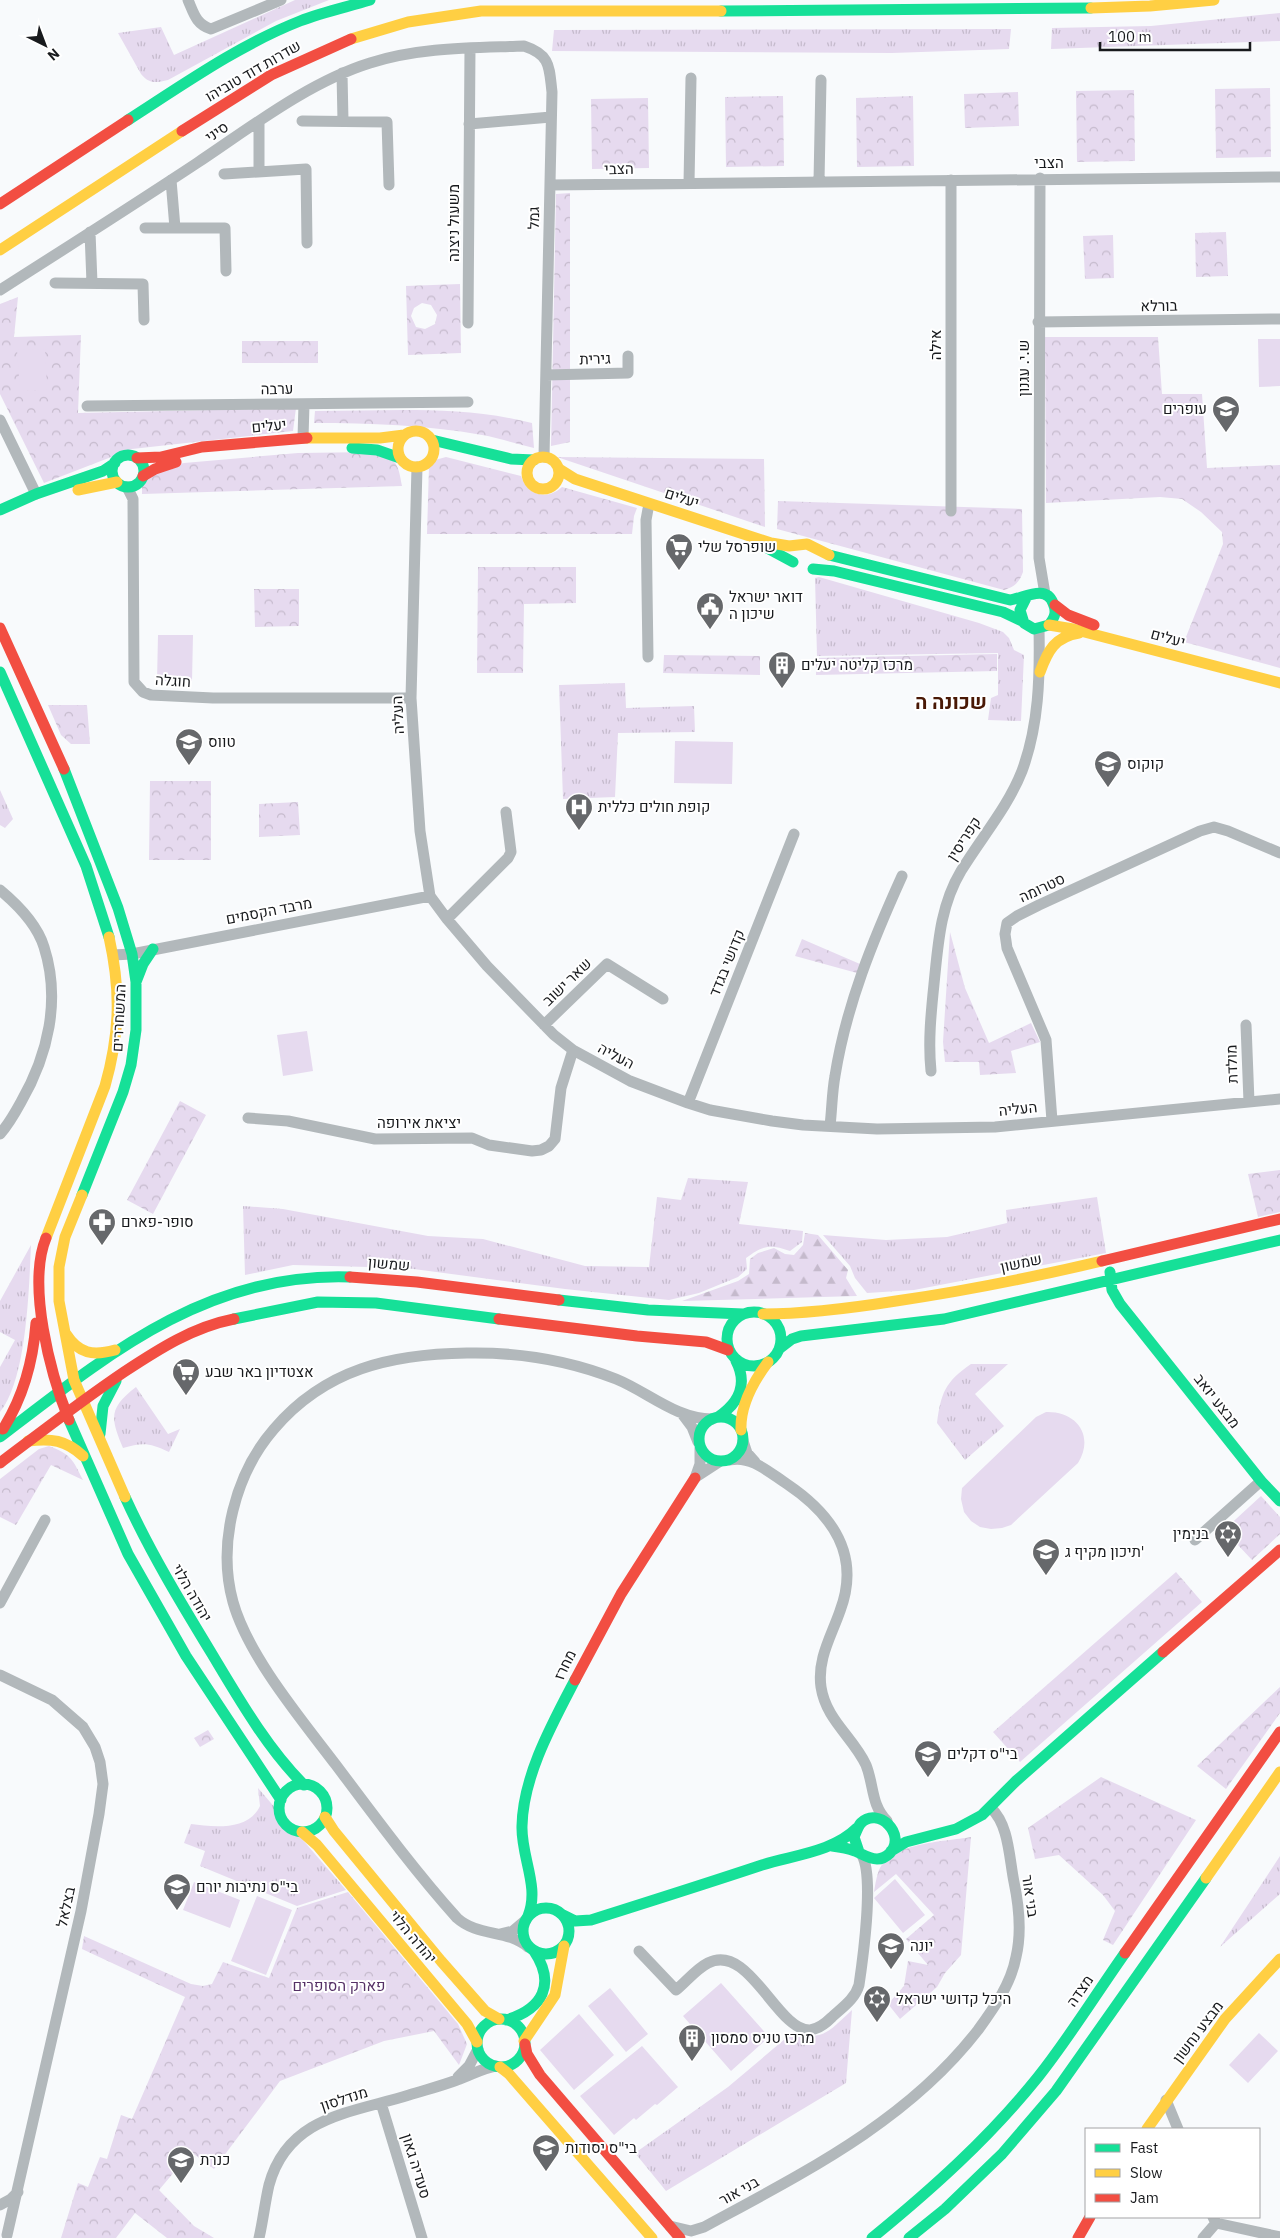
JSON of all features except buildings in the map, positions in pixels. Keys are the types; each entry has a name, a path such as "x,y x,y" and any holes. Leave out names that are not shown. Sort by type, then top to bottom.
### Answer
{"main road":[{"name":"שדרות דוד טוביהו","path":"0,204 196,74 268,35 302,20 370,0"},
{"name":"שדרות דוד טוביהו","path":"0,250 246,90 283,68 351,38 426,16 508,10 607,12 1038,3 1150,6 1214,0"},
{"path":"432,459 435,449 432,440 424,432 414,431 404,435 398,447 400,458 407,465 417,468 425,465 432,459 452,456 467,457 509,468 528,477"},
{"name":"יעלים","path":"137,458 161,457 202,447 303,438 380,438 404,435"},
{"path":"432,440 511,459 539,459 553,461 559,469 559,477 555,484 549,488 541,489 532,484 528,477 528,469 539,459"},
{"name":"יעלים","path":"144,476 161,466 193,457 302,447 357,448 383,452 400,458"},
{"path":"0,510 36,494 103,471 127,455 137,458 143,466 144,476 137,484 95,485 65,494 0,522"},
{"path":"115,463 113,473 122,485"},
{"name":"יעלים","path":"559,469 575,479 771,543 789,546 811,545 817,549"},
{"name":"יעלים","path":"555,484 573,484 769,548 802,568 834,571 994,610 1022,621"},
{"path":"800,545 793,552 802,568 820,559 817,549"},
{"path":"817,549 829,555 1010,600 1030,594 1045,594 1055,605 1055,616 1044,627 1029,627 1022,621 1020,605 1030,594"},
{"name":"יעלים","path":"1055,605 1068,615 1092,624 1280,674"},
{"name":"יעלים","path":"1044,627 1085,632 1280,683"},
{"name":"המשחררים","path":"0,628 57,752 118,908 132,954 136,982 136,1030 131,1065 123,1092 65,1237 59,1267 59,1301 64,1330 74,1380 82,1400"},
{"path":"1040,672 1046,655 1058,640 1067,634 1085,632"},
{"name":"המשחררים","path":"0,672 85,863 113,955 117,982 118,1015 112,1060 105,1086 42,1247 38,1286 47,1350 66,1412"},
{"path":"136,982 143,964 154,949"},
{"name":"שמשון","path":"763,1314 810,1312 939,1294 1111,1259 1280,1219"},
{"path":"779,1349 781,1341 779,1328 771,1318 755,1312 743,1314 732,1322 726,1338 728,1350 736,1361 742,1377 740,1394 731,1408 701,1428 699,1445 707,1457 724,1461 738,1453 742,1436 742,1416 755,1380 779,1349 792,1339 810,1335 944,1319 1280,1240"},
{"name":"מבצע יואב","path":"1111,1259 1116,1279 1115,1297 1261,1481 1280,1501"},
{"name":"שמשון","path":"59,1391 169,1319 204,1302 242,1289 317,1277 378,1277 648,1311 743,1314"},
{"path":"0,1433 16,1408 29,1375 35,1347 38,1286"},
{"path":"0,1463 82,1400 129,1368 189,1333 248,1314 318,1302 376,1303 637,1336 706,1342 728,1350"},
{"path":"64,1330 76,1348 83,1352 93,1354 106,1353 122,1348"},
{"path":"736,1361 752,1367 768,1362"},
{"path":"101,1442 99,1424 105,1396 116,1380 129,1368"},
{"path":"0,1437 59,1391"},
{"name":"יהודה הלוי","path":"82,1400 135,1519 160,1568 204,1644 286,1767 304,1785"},
{"path":"66,1412 120,1536 164,1619 281,1800"},
{"path":"715,1418 732,1420 742,1436"},
{"path":"28,1441 60,1440 72,1445 86,1459"},
{"name":"מחרז","path":"527,1918 533,1903 532,1884 524,1855 521,1830 525,1798 534,1770 577,1674 607,1617 638,1564 695,1478"},
{"path":"832,1846 874,1859 889,1854 904,1842 956,1830 972,1822 991,1808 1016,1781 1044,1756 1280,1550"},
{"name":"מצדה","path":"872,2238 930,2192 962,2161 985,2138 1038,2077 1280,1732"},
{"path":"909,2238 945,2209 1002,2154 1056,2091 1280,1772"},
{"path":"304,1785 315,1788 323,1796 327,1806 325,1817 316,1828 302,1832 291,1829 283,1821 280,1811 281,1800 290,1788 304,1785"},
{"name":"יהודה הלוי","path":"325,1817 334,1832 441,1961 485,2011 502,2020"},
{"path":"652,2238 509,2074 483,2059 478,2045 480,2031 485,2025 525,2014 539,2002 543,1994 546,1977 545,1968 523,1934 527,1918 540,1908 559,1912 575,1921 591,1920 794,1856 832,1846 848,1838 859,1825 876,1818 904,1834 918,1838"},
{"path":"859,1825 854,1840 860,1854"},
{"path":"889,1854 896,1839 890,1825"},
{"name":"יהודה הלוי","path":"302,1832 317,1845 467,2024 478,2045"},
{"name":"מחרז","path":"532,1884 542,1900 559,1912"},
{"path":"498,2066 510,2065 517,2060 521,2055 530,2029 550,2005 556,1994 569,1929 559,1912"},
{"path":"531,1949 545,1954 552,1954 579,1928 591,1920"},
{"name":"מבצע נחשון","path":"1148,2128 1229,2014 1274,1971 1280,1959"},
{"path":"502,2020 518,2027 527,2054 540,2075 680,2238"},
{"path":"1078,2238 1089,2218"}],"street":[{"path":"188,0 197,20 202,26 211,29 280,0"},
{"name":"גמל","path":"470,48 524,46 537,51 545,58 548,65 552,92 546,375 539,459"},
{"name":"סיני","path":"0,290 259,122 342,73 404,54 470,48"},
{"name":"משעול ניצנה","path":"468,323 470,48"},
{"path":"342,73 343,121"},
{"path":"689,183 691,78"},
{"path":"819,181 821,80"},
{"path":"470,124 551,117"},
{"path":"302,121 387,122 389,185"},
{"path":"259,122 260,172"},
{"path":"224,174 306,169 306,243"},
{"name":"הצבי","path":"550,185 1040,178 1280,177"},
{"name":"ש.י. עגנון","path":"1040,178 1038,322 1039,558 1045,594"},
{"path":"171,180 175,228"},
{"name":"אילה","path":"951,180 951,511"},
{"path":"145,228 225,228 226,270"},
{"path":"90,232 92,283"},
{"path":"55,283 143,284 144,320"},
{"name":"בורלא","path":"1038,322 1280,319"},
{"name":"גירית","path":"546,375 628,373 628,356"},
{"name":"ערבה","path":"87,406 468,402"},
{"path":"303,438 304,404"},
{"path":"0,420 36,494"},
{"name":"העליה","path":"417,468 411,698 420,831 430,896 487,966 544,1025 572,1050 630,1081 710,1110 772,1121 830,1126 877,1129 995,1127 1280,1099"},
{"name":"חוגלה","path":"122,485 133,499 134,682 142,692 151,695 213,698 411,698"},
{"name":"יעלים","path":"648,509 646,520 648,656"},
{"name":"ש.י. עגנון","path":"1030,594 1039,558"},
{"name":"קפריסין","path":"931,1071 930,1021 940,925 948,897 960,873 1012,793 1022,771 1032,738 1044,627"},
{"path":"447,919 508,858 511,852 506,812"},
{"name":"סטרומה","path":"1052,1121 1046,1040 1007,948 1006,923 1048,901 1200,831 1214,827 1243,836 1280,853"},
{"name":"קדושי בגדד","path":"688,1102 794,834"},
{"path":"830,1126 835,1076 847,1021 878,929 902,876"},
{"path":"0,890 29,918 44,946 53,998 50,1026 42,1058 30,1086 3,1130 0,1139"},
{"name":"מרבד הקסמים","path":"113,955 132,954 430,896"},
{"name":"שאר ישוב","path":"544,1025 607,964 663,999"},
{"name":"מולדת","path":"1246,1025 1249,1102"},
{"name":"יציאת אירופה","path":"248,1118 288,1121 376,1139 472,1138 489,1145 532,1151 541,1150 549,1146 554,1139 561,1088 572,1050"},
{"path":"531,1949 514,1938 473,1929 454,1914 314,1736 251,1644 237,1614 229,1582 228,1548 232,1517 240,1487 252,1460 268,1436 286,1415 306,1397 328,1382 352,1371 404,1359 456,1354 494,1353 555,1360 586,1368 618,1380 695,1419 715,1418"},
{"path":"684,1415 692,1427 699,1445"},
{"path":"742,1436 747,1453 756,1464 814,1505 827,1518 843,1546 847,1560 847,1587 840,1613 823,1656 820,1678 821,1689 829,1712 866,1765 870,1777 872,1795 878,1810 890,1825"},
{"name":"מחרז","path":"695,1478 700,1464 699,1445"},
{"path":"724,1461 742,1459 756,1464"},
{"name":"מחרז","path":"695,1478 706,1469 724,1461"},
{"path":"1195,1540 1261,1481"},
{"path":"0,1603 45,1520"},
{"name":"בצלאל","path":"0,1675 52,1700 82,1726 96,1747 103,1784 80,1911 7,2235"},
{"path":"859,1825 870,1807 872,1795"},
{"name":"בני אור","path":"670,2226 691,2231 704,2227 809,2170 859,2139 912,2099 951,2062 988,2016 1012,1973 1019,1936 1017,1896 1002,1821 991,1808"},
{"path":"639,1951 676,1990 707,1963 717,1961 735,1964 748,1973 795,2025 808,2030 816,2029 825,2024 857,1992 869,1884 867,1867 860,1854"},
{"path":"869,1884 875,1868 889,1854"},
{"path":"498,1935 513,1931 527,1918"},
{"name":"מנדלסון","path":"450,2082 469,2066 478,2045"},
{"name":"מנדלסון","path":"259,2238 270,2184 286,2150 295,2139 325,2119 381,2104 450,2082 486,2067 498,2066"},
{"path":"1166,2100 1178,2128"},
{"name":"סעדיה גאון","path":"381,2104 422,2238"},
{"path":"0,2205 11,2199 18,2192"},
{"path":"1203,2238 1215,2220 1280,2237"},
{"name":"בני אור","path":"697,2238 704,2227"}],"green space":[{"path":"295,0 329,0 276,21 164,81 153,82 147,80 141,74 118,33 161,27 174,55"},
{"path":"1280,13 1280,41 1051,49 1052,28 1151,26"},
{"path":"1011,29 1009,49 892,53 552,51 554,30"},
{"path":"1270,88 1271,157 1216,158 1215,89"},
{"path":"1134,90 1135,161 1077,162 1076,91"},
{"path":"1018,92 1019,126 965,128 964,94"},
{"path":"783,96 784,166 726,167 725,97"},
{"path":"913,96 914,166 857,167 856,98"},
{"path":"648,98 649,168 592,169 591,99"},
{"path":"570,193 570,442 551,446 556,194"},
{"path":"1226,232 1228,276 1196,277 1195,233"},
{"path":"1113,235 1114,278 1085,279 1083,236"},
{"path":"460,284 461,353 408,355 406,286","holes":["422,303 431,305 437,315 435,324 425,329 416,327 411,316 414,308"]},
{"path":"18,297 14,337 81,335 78,413 296,408 293,431 132,449 44,483 0,394 0,304"},
{"path":"1045,337 1158,337 1162,394 1202,394 1207,468 1280,465 1280,668 1184,642 1223,544 1222,532 1201,512 1182,499 1160,497 1046,503"},
{"path":"1258,339 1280,339 1280,386 1259,387"},
{"path":"242,341 318,341 318,363 242,363"},
{"path":"45,349 47,390 20,391 17,350"},
{"path":"424,410 506,417 532,423 534,448 488,436 440,429 377,424 314,423 315,411"},
{"path":"374,452 388,457 395,463 402,486 142,494 142,473 184,463 298,453"},
{"path":"446,457 521,476 528,488 538,494 550,494 562,487 637,508 632,534 427,534 429,466 435,460"},
{"path":"557,457 764,459 765,527"},
{"path":"778,501 1022,509 1023,572 1016,584 1004,590 777,529"},
{"path":"478,567 576,567 576,603 524,604 523,673 477,673"},
{"path":"819,577 979,623 1003,632 1009,638 1014,650 1024,655 1021,721 988,720 991,698 998,695 998,653 817,656 815,578"},
{"path":"254,589 299,589 299,626 255,627"},
{"path":"158,635 193,635 192,681 157,681"},
{"path":"997,654 997,671 816,675 816,658"},
{"path":"664,655 760,656 760,675 663,673"},
{"path":"625,683 626,708 694,706 695,732 618,733 615,797 563,799 559,685"},
{"path":"48,705 87,705 90,744 71,744 61,735"},
{"path":"675,741 733,742 732,784 674,783"},
{"path":"150,781 211,781 211,860 149,860"},
{"path":"0,790 13,819 5,828 0,825"},
{"path":"298,802 300,835 259,837 259,804"},
{"path":"950,932 965,988 989,1043 1031,1023 1040,1042 1011,1051 1016,1073 980,1075 979,1062 945,1062 943,1042"},
{"path":"802,939 860,964 857,973 795,956"},
{"path":"307,1031 313,1071 283,1076 277,1035"},
{"path":"180,1101 206,1115 153,1214 127,1200"},
{"path":"1280,1170 1280,1212 1258,1217 1248,1174"},
{"path":"688,1178 748,1182 739,1224 803,1231 802,1242 790,1251 777,1247 757,1250 746,1258 747,1269 738,1277 699,1293 669,1300 565,1289 406,1268 293,1265 245,1275 243,1206 283,1209 428,1236 483,1239 585,1266 649,1267 657,1197 681,1200"},
{"path":"1097,1197 1106,1253 914,1290 867,1293 855,1278 850,1266 823,1235 886,1240 947,1237 1007,1223 1006,1210"},
{"path":"805,1233 818,1235 848,1270 846,1278 857,1296 682,1301 738,1281 749,1274 750,1259 758,1253 774,1248 785,1254 794,1255 803,1245"},
{"path":"31,1245 25,1332 21,1356 9,1397 0,1412 0,1367 15,1340 0,1332 0,1301"},
{"path":"971,1364 1008,1364 975,1394 1004,1426 965,1460 937,1423 940,1404 946,1389 962,1370"},
{"path":"136,1387 168,1434 180,1429 169,1452 146,1444 123,1448 114,1421 114,1414 121,1401"},
{"path":"1046,1412 1066,1416 1074,1420 1080,1427 1084,1443 1083,1453 1078,1463 1011,1525 991,1529 980,1527 971,1521 964,1512 961,1499 962,1488 1036,1417"},
{"path":"49,1446 67,1455 77,1467 83,1480 51,1465 16,1525 0,1517 0,1479 39,1449"},
{"path":"1261,1496 1280,1517 1280,1534 1252,1560 1224,1530"},
{"path":"1176,1572 1202,1602 1020,1762 993,1732"},
{"path":"1280,1687 1280,1713 1226,1789 1197,1766"},
{"path":"208,1730 214,1739 200,1747 194,1738"},
{"path":"1101,1777 1196,1820 1113,1945 1103,1940 1115,1911 1103,1895 1059,1855 1035,1859 1028,1828"},
{"path":"258,1788 346,1890 297,1906 200,1866 205,1851 184,1843 191,1824 220,1826 247,1820 255,1814 260,1806"},
{"path":"971,1837 961,1955 945,1973 937,1987 900,2019 888,2004 904,1986 908,1961 928,1965 906,1939 934,1915 896,1874 874,1892 878,1873 884,1863 893,1855 905,1849 932,1842"},
{"path":"1280,1856 1280,1894 1220,1947"},
{"path":"895,1879 925,1915 903,1933 874,1898"},
{"path":"194,1882 240,1900 230,1928 183,1910"},
{"name":"פארק הסופרים","path":"348,1892 458,2024 467,2044 459,2065 434,2031 384,2041 280,2081 214,2169 191,2152 159,2190 194,2226 214,2238 167,2238 135,2213 116,2238 61,2238 78,2183 88,2187 100,2157 107,2159 121,2115 132,2119 185,1997 82,1949 84,1936 191,1984 203,1986 212,1984 223,1962 269,1978 297,1908"},
{"path":"257,1896 292,1910 266,1975 231,1961"},
{"path":"721,1983 769,2037 731,2071 683,2016"},
{"path":"610,1988 648,2034 626,2052 588,2006"},
{"path":"852,2010 846,2083 666,2191 635,2153 728,2087 792,2033 812,2036 819,2035 832,2028"},
{"path":"579,2014 614,2055 574,2090 540,2050"},
{"path":"1259,2033 1278,2051 1248,2083 1229,2065"},
{"path":"642,2046 678,2087 657,2105 655,2104 636,2120 634,2118 614,2135 580,2096"}],"traffic: fast":[{"path":"128,120 212,66 277,31 326,12 370,0"},
{"path":"721,11 1091,8"},
{"path":"432,440 511,459 534,460"},
{"path":"352,448 377,450 400,458"},
{"path":"128,455 139,460 144,471 139,482 128,487 117,482 112,471 117,460 128,455"},
{"path":"0,510 36,494 103,471 115,463"},
{"path":"767,548 793,562"},
{"path":"829,555 1010,600 1034,594 1045,594 1050,597 1055,609 1054,617 1049,625 1034,629 1024,623 1020,610 1027,596"},
{"path":"813,569 834,571 1003,612 1022,621"},
{"path":"0,672 86,866 109,937"},
{"path":"64,769 118,908 132,954 136,982 136,1030 131,1065 123,1092 82,1195"},
{"path":"136,982 143,964 153,949"},
{"path":"779,1349 792,1339 801,1336 944,1319 1280,1240"},
{"path":"1110,1272 1112,1290 1120,1304 1261,1481 1280,1501"},
{"path":"0,1437 120,1349 162,1324 205,1304 250,1288 298,1279 350,1277"},
{"path":"559,1300 648,1310 743,1314"},
{"path":"234,1319 318,1302 376,1303 499,1319"},
{"path":"749,1312 759,1312 769,1316 777,1324 781,1339 777,1354 769,1362 759,1366 749,1366 739,1362 731,1354 727,1344 727,1334 731,1324 739,1316 749,1312"},
{"path":"718,1417 731,1406 739,1392 741,1377 736,1361"},
{"path":"100,1434 103,1406 116,1381"},
{"path":"725,1417 737,1423 742,1430 743,1439 742,1448 737,1455 730,1460 717,1461 705,1455 700,1448 699,1435 705,1423 712,1418 725,1417"},
{"path":"69,1420 128,1554 186,1656 281,1800"},
{"path":"125,1497 166,1577 243,1705 278,1755 304,1785"},
{"path":"891,1851 906,1842 956,1829 982,1815 1016,1781 1163,1652"},
{"path":"528,1916 532,1894 522,1838 527,1788 540,1751 575,1680"},
{"path":"303,1784 312,1786 320,1791 325,1799 327,1808 325,1817 320,1825 312,1830 303,1832 294,1830 286,1825 281,1817 279,1808 281,1799 286,1791 294,1786 303,1784"},
{"path":"832,1846 852,1850 871,1858 883,1858 890,1853 894,1846 895,1838 888,1824 875,1818 861,1823 854,1837 859,1852"},
{"path":"563,1915 575,1921 591,1920 762,1865 825,1848 857,1828"},
{"path":"909,2238 945,2209 1002,2154 1056,2091 1206,1878"},
{"path":"551,1908 555,1909 565,1918 568,1922 569,1931 568,1940 559,1950 551,1954 541,1954 533,1950 524,1940 523,1926 527,1918 537,1909 551,1908"},
{"path":"506,2020 529,2009 542,1994 545,1984 544,1974 541,1963 534,1951"},
{"path":"872,2238 959,2162 1000,2121 1061,2047 1125,1953"},
{"path":"501,2019 510,2021 518,2026 523,2034 525,2043 523,2052 518,2060 510,2065 501,2067 492,2065 484,2060 479,2052 477,2043 479,2034 484,2026 492,2021 501,2019"}],"traffic: slow":[{"path":"1091,8 1150,6 1214,0"},
{"path":"351,39 408,22 481,11 721,11"},
{"path":"0,250 182,131"},
{"path":"416,431 423,432 429,436 433,442 434,449 433,456 429,462 423,466 416,467 409,466 403,462 399,456 398,449 399,442 403,436 409,432 416,431"},
{"path":"307,438 380,438 404,435"},
{"path":"543,457 549,458 554,462 558,467 559,473 558,479 554,484 549,488 543,489 537,488 532,484 528,479 527,473 528,467 532,462 537,458 543,457"},
{"path":"559,469 575,479 771,543 789,546 807,544 829,555"},
{"path":"78,490 117,482"},
{"path":"1049,625 1073,629 1280,683"},
{"path":"1040,672 1046,657 1058,641 1079,633"},
{"path":"46,1238 105,1086 114,1048 117,994 116,976 109,937"},
{"path":"82,1195 65,1237 59,1267 59,1301 74,1380 125,1497"},
{"path":"763,1314 830,1310 922,1297 1051,1273 1102,1261"},
{"path":"66,1334 76,1346 87,1352 100,1353 115,1350"},
{"path":"741,1430 741,1421 748,1394 768,1362"},
{"path":"28,1441 58,1441 70,1446 83,1456"},
{"path":"1206,1878 1280,1772"},
{"path":"325,1817 334,1831 441,1961 485,2011 499,2019"},
{"path":"302,1832 317,1845 467,2024 477,2042"},
{"path":"524,2041 555,1995 564,1946"},
{"path":"1148,2128 1225,2019 1280,1959"},
{"path":"500,2067 509,2074 652,2238"}],"traffic: jam":[{"path":"182,131 271,75 351,39"},
{"path":"0,204 128,120"},
{"path":"137,458 161,457 202,447 307,438"},
{"path":"143,476 155,469 176,462"},
{"path":"1055,605 1068,615 1094,625"},
{"path":"0,628 64,769"},
{"path":"1102,1261 1280,1219"},
{"path":"46,1238 41,1257 39,1280 43,1329 48,1354 69,1420"},
{"path":"350,1277 417,1282 559,1300"},
{"path":"0,1463 92,1394 150,1355 190,1333 234,1319"},
{"path":"499,1319 637,1336 706,1342 728,1350"},
{"path":"3,1429 22,1391 33,1351 36,1323"},
{"path":"575,1680 621,1594 695,1478"},
{"path":"1163,1652 1280,1550"},
{"path":"1125,1953 1280,1732"},
{"path":"525,2044 527,2054 540,2075 680,2238"},
{"path":"1078,2238 1089,2218"}],"place":[{"name":"עופרים","path":"1226,433"},
{"name":"שופרסל שלי","path":"679,571"},
{"name":"דואר ישראל שיכון ה","path":"710,630"},
{"name":"מרכז קליטה יעלים","path":"782,689"},
{"name":"טווס","path":"189,766"},
{"name":"קוקוס","path":"1108,788"},
{"name":"קופת חולים כללית","path":"579,831"},
{"name":"סופר-פארם","path":"102,1246"},
{"name":"אצטדיון באר שבע","path":"186,1396"},
{"name":"בנימין","path":"1228,1558"},
{"name":"תיכון מקיף ג'","path":"1046,1576"},
{"name":"בי\"ס דקלים","path":"928,1778"},
{"name":"בי\"ס נתיבות יורם","path":"177,1911"},
{"name":"יונה","path":"891,1970"},
{"name":"היכל קדושי ישראל","path":"877,2023"},
{"name":"מרכז טניס סמסון","path":"692,2062"},
{"name":"בי\"ס יסודות","path":"546,2172"},
{"name":"כנרת","path":"181,2184"}],"district":[{"name":"שכונה ה","path":"951,702"}]}
